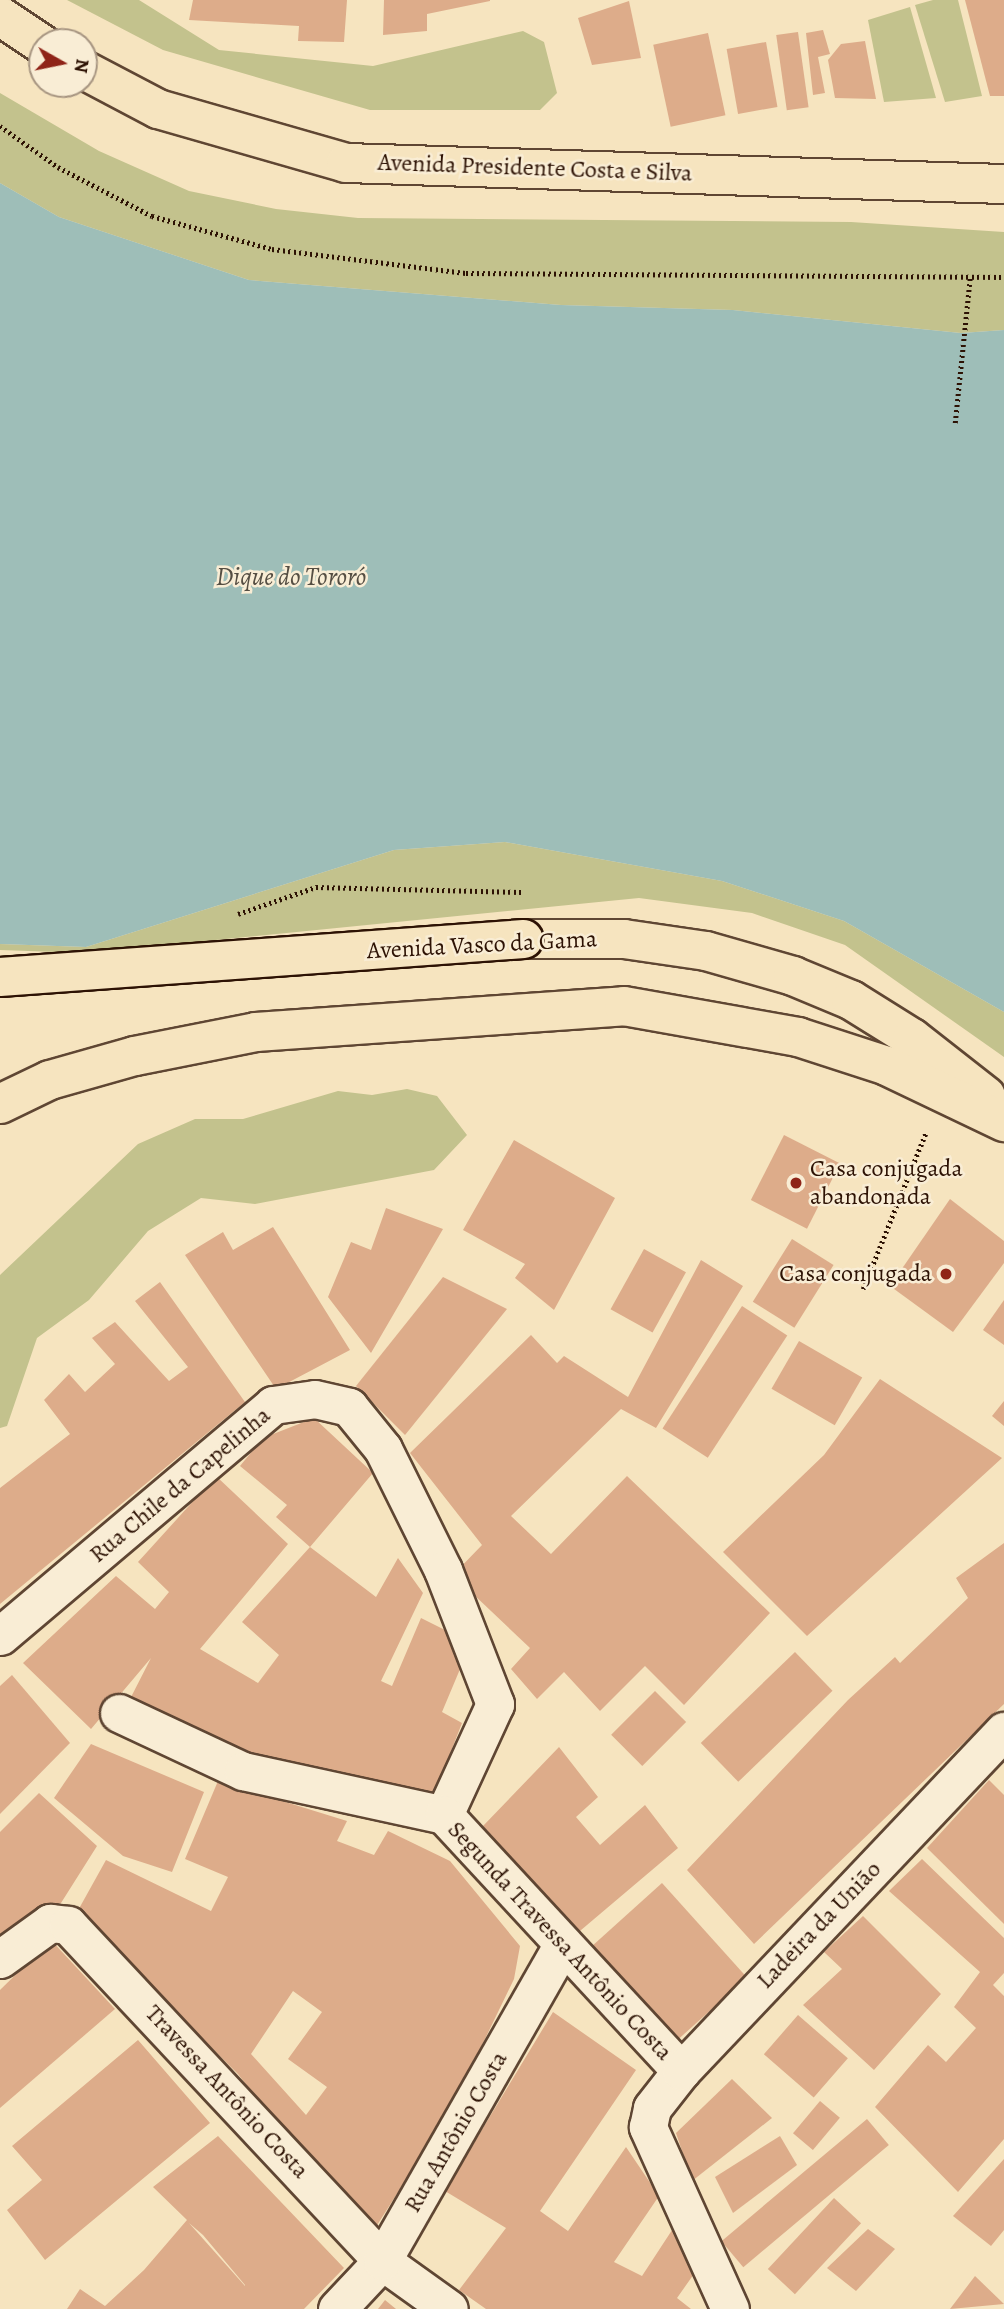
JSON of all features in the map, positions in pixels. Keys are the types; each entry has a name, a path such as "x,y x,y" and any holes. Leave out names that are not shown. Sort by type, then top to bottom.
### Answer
{"main road":[{"path":"0,16 28,35"},
{"name":"Avenida Presidente Costa e Silva","path":"98,77 158,109 346,163 1004,184"},
{"name":"Avenida Vasco da Gama","path":"0,977 524,939 624,939 706,951 793,976 851,1000 912,1038 1004,1110"},
{"path":"0,1104 50,1080 135,1056 256,1032 624,1006 798,1037 887,1066 1004,1122"}],"street":[{"name":"Rua Chile da Capelinha","path":"0,1636 273,1405 315,1399 349,1407 389,1461 443,1570 495,1704 444,1815"},
{"name":"Segunda Travessa Antônio Costa","path":"119,1713 243,1771 444,1815 562,1946 681,2071"},
{"name":"Ladeira da União","path":"730,2309 648,2127 652,2108 681,2071 1004,1731"},
{"name":"Travessa Antônio Costa","path":"0,1959 50,1923 68,1925 382,2261 449,2309"},
{"name":"Rua Antônio Costa","path":"337,2309 382,2261 562,1946"}],"path":[{"path":"0,126 58,167 152,216 272,249 466,273 1004,277"},
{"path":"955,424 970,277"},
{"path":"863,1289 931,1120"}],"shaded area":[{"path":"67,0 139,0 219,50 373,66 523,31 544,42 557,93 540,110 370,110 163,50"},
{"path":"933,0 958,0 982,96 945,102 915,5"},
{"path":"910,7 936,98 884,102 868,20"},
{"path":"0,93 99,151 189,191 276,209 358,218 851,222 1004,232 1004,330 961,333 733,310 561,305 249,280 59,217 0,183"},
{"path":"505,842 722,881 844,921 1004,1012 1004,1057 845,945 752,913 639,898 85,953 0,950 0,944 86,947 394,850"},
{"path":"407,1089 437,1096 467,1135 434,1170 255,1204 201,1198 148,1231 89,1300 37,1338 7,1426 0,1428 0,1275 138,1144 195,1119 243,1119 338,1091 372,1095"}],"water":[{"name":"Dique do Tororó","path":"0,183 59,217 249,280 561,305 733,310 961,333 1004,330 1004,1012 844,921 722,881 505,842 394,850 86,947 0,944"}],"building":[{"path":"193,0 347,0 344,42 298,41 299,26 189,20"},
{"path":"384,0 490,1 427,14 427,31 383,35"},
{"path":"965,0 1004,0 1004,96 990,96"},
{"path":"629,1 641,58 592,65 578,18"},
{"path":"823,30 830,54 818,57 825,93 813,95 806,33"},
{"path":"798,32 809,107 787,110 776,35"},
{"path":"708,33 725,115 671,127 653,45"},
{"path":"865,41 876,99 835,98 828,60 841,44"},
{"path":"766,42 777,107 738,114 727,49"},
{"name":"Casa conjugada abandonada","path":"784,1135 840,1164 807,1229 751,1200"},
{"path":"514,1140 615,1198 554,1310 515,1278 525,1264 463,1230"},
{"name":"Casa conjugada","path":"950,1199 1004,1241 1004,1263 953,1332 890,1286"},
{"path":"386,1208 443,1229 371,1353 328,1297 351,1242 371,1250"},
{"path":"273,1227 350,1350 276,1389 185,1255 223,1232 233,1250"},
{"path":"792,1239 834,1265 794,1328 753,1302"},
{"path":"644,1249 686,1272 653,1333 611,1309"},
{"path":"701,1260 743,1286 656,1428 621,1409 511,1516 551,1554 627,1476 770,1613 684,1705 645,1666 600,1711 564,1672 537,1699 511,1669 530,1648 453,1575 482,1545 410,1453 531,1335 557,1363 564,1356 628,1397"},
{"path":"443,1277 507,1309 405,1435 356,1386"},
{"path":"160,1282 245,1402 0,1604 0,1488 70,1434 44,1400 69,1374 85,1392 115,1364 92,1338 115,1322 169,1381 188,1367 135,1301"},
{"path":"1004,1300 1004,1345 983,1330"},
{"path":"742,1306 787,1335 708,1458 662,1428"},
{"path":"799,1341 862,1378 835,1425 772,1389"},
{"path":"880,1379 1002,1458 807,1636 723,1552 824,1455"},
{"path":"1004,1401 1004,1426 992,1416"},
{"path":"314,1418 373,1473 310,1547 276,1517 287,1505 240,1466 263,1438"},
{"path":"216,1476 288,1544 200,1649 258,1683 279,1655 242,1622 310,1547 376,1597 398,1558 423,1593 381,1681 392,1686 421,1618 471,1643 442,1712 462,1723 430,1805 265,1763 129,1701 151,1658 91,1729 23,1663 116,1576 155,1609 169,1592 138,1562"},
{"path":"1004,1543 1004,1704 754,1944 687,1870 848,1700 895,1657 900,1663 968,1598 956,1578"},
{"path":"795,1652 833,1691 738,1782 701,1743"},
{"path":"12,1675 70,1743 0,1814 0,1686"},
{"path":"655,1691 686,1722 642,1766 611,1735"},
{"path":"91,1744 204,1792 172,1872 123,1856 54,1798"},
{"path":"559,1747 598,1797 576,1817 600,1845 645,1805 678,1848 574,1936 483,1826"},
{"path":"989,1780 1004,1795 1004,1924 927,1848"},
{"path":"218,1781 347,1821 337,1841 374,1855 388,1831 450,1861 520,1946 514,1979 453,2105 374,2230 288,2140 238,2074 76,1914 106,1860 211,1911 228,1877 185,1859","holes":["293,1991 322,2012 288,2059 327,2087 306,2115 251,2054"]},
{"path":"39,1793 97,1846 61,1903 34,1911 0,1944 0,1832"},
{"path":"922,1859 1004,1938 1004,1973 993,1985 1004,1996 1004,2139 958,2192 875,2107 928,2045 946,2062 976,2028 954,2007 980,1972 889,1891"},
{"path":"662,1883 747,1977 673,2044 588,1950"},
{"path":"863,1916 941,1994 874,2070 803,2005 842,1969 824,1952"},
{"path":"51,1940 115,2009 0,2108 0,1990"},
{"path":"553,2012 636,2070 540,2211 568,2231 626,2147 659,2196 614,2262 642,2276 676,2224 701,2264 677,2298 691,2309 486,2309 459,2290 506,2228 445,2191"},
{"path":"798,2015 848,2058 814,2098 764,2054"},
{"path":"138,2040 210,2123 45,2260 7,2210 42,2180 12,2146"},
{"path":"732,2079 772,2118 692,2181 676,2133"},
{"path":"820,2101 840,2118 813,2150 793,2133"},
{"path":"867,2119 889,2145 743,2267 721,2241"},
{"path":"218,2136 344,2268 304,2309 67,2309 80,2289 105,2306 144,2270 187,2220 153,2187","holes":["189,2223 203,2235 245,2285 245,2286"]},
{"path":"780,2136 797,2165 733,2213 715,2177"},
{"path":"1004,2159 1004,2230 991,2246 953,2216"},
{"path":"834,2198 861,2223 795,2294 768,2269"},
{"path":"868,2229 895,2249 856,2291 827,2268"},
{"path":"975,2276 1004,2304 950,2309"},
{"path":"385,2300 396,2309 378,2309"}],"place":[{"name":"Casa conjugada abandonada","path":"796,1183"},
{"name":"Casa conjugada","path":"946,1274"}]}
